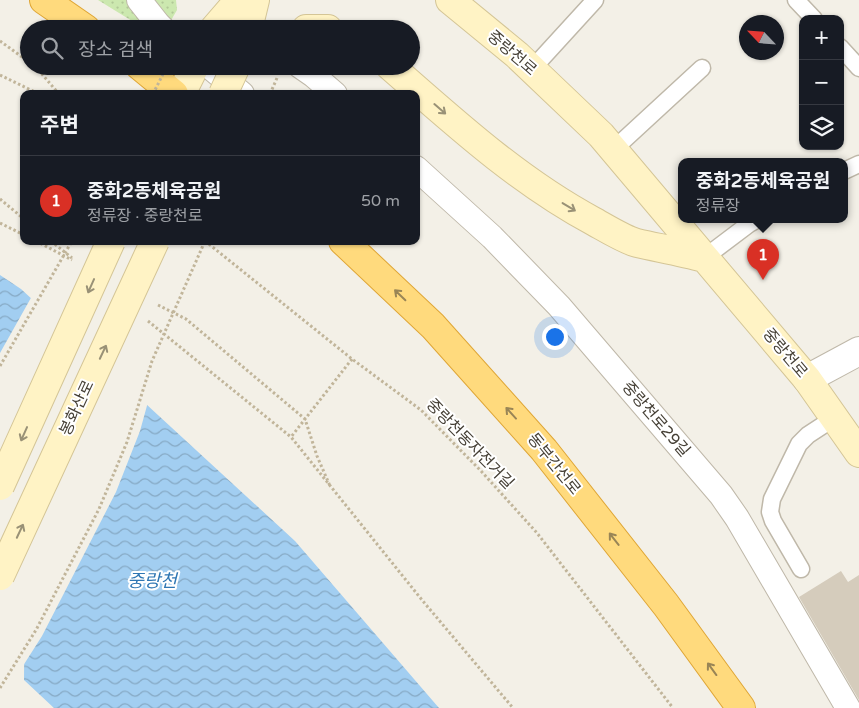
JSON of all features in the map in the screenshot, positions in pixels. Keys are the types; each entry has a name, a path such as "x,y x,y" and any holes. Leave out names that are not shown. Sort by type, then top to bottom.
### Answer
{"highway":[{"path":"44,0 73,20"},
{"path":"151,75 169,90"},
{"name":"동부간선로","path":"348,245 433,326 544,450 666,605 741,708"}],"main road":[{"path":"214,0 214,20"},
{"path":"221,20 239,0"},
{"path":"250,20 255,0"},
{"name":"중랑천로","path":"450,0 532,69 601,135 807,379 859,453"},
{"path":"183,90 190,75"},
{"path":"225,90 232,75"},
{"path":"400,75 418,90"},
{"path":"420,92 479,143 538,188 564,204 608,229 638,243 658,246 704,258"},
{"path":"0,486 109,245"},
{"name":"봉화산로","path":"0,576 153,245"}],"street":[{"path":"139,0 155,20"},
{"path":"220,75 237,90"},
{"path":"313,75 330,90"},
{"name":"중랑천로29길","path":"420,172 492,237 559,306 721,495 737,518 848,708"},
{"path":"807,379 859,351"}],"lane":[{"path":"532,69 595,0"},
{"path":"796,0 810,15"},
{"path":"844,51 859,68"},
{"path":"614,150 702,68"},
{"path":"704,258 752,223"},
{"path":"801,569 773,521 770,512 772,499 799,444 808,435 834,418"}],"path":[{"path":"0,41 20,55"},
{"path":"0,75 31,90"},
{"path":"43,75 56,90"},
{"path":"156,90 163,75"},
{"path":"0,200 20,216"},
{"path":"0,223 20,233"},
{"path":"44,245 80,264"},
{"path":"56,245 74,260"},
{"path":"0,366 70,245"},
{"path":"0,688 36,630 99,509 127,442 152,361 203,245"},
{"name":"중랑천동자전거길","path":"210,245 352,359 421,410 537,533 673,708"},
{"path":"150,301 186,319 305,419 317,456 332,491"},
{"path":"144,317 291,438 422,600 514,708"},
{"path":"291,438 352,359"}],"green space":[{"path":"98,0 176,0 177,10 171,20 130,20"}],"water":[{"name":"중랑천","path":"0,275 21,289 295,541 439,708 54,708 24,680 25,542 0,528"}],"pier":[{"path":"32,296 148,402 140,431 116,492 42,636 21,669 23,543 0,531 0,353"}],"building":[{"path":"841,571 848,582 859,575 859,700 799,597"}],"place":[{"name":"중화2동체육공원","path":"763,280"}]}
